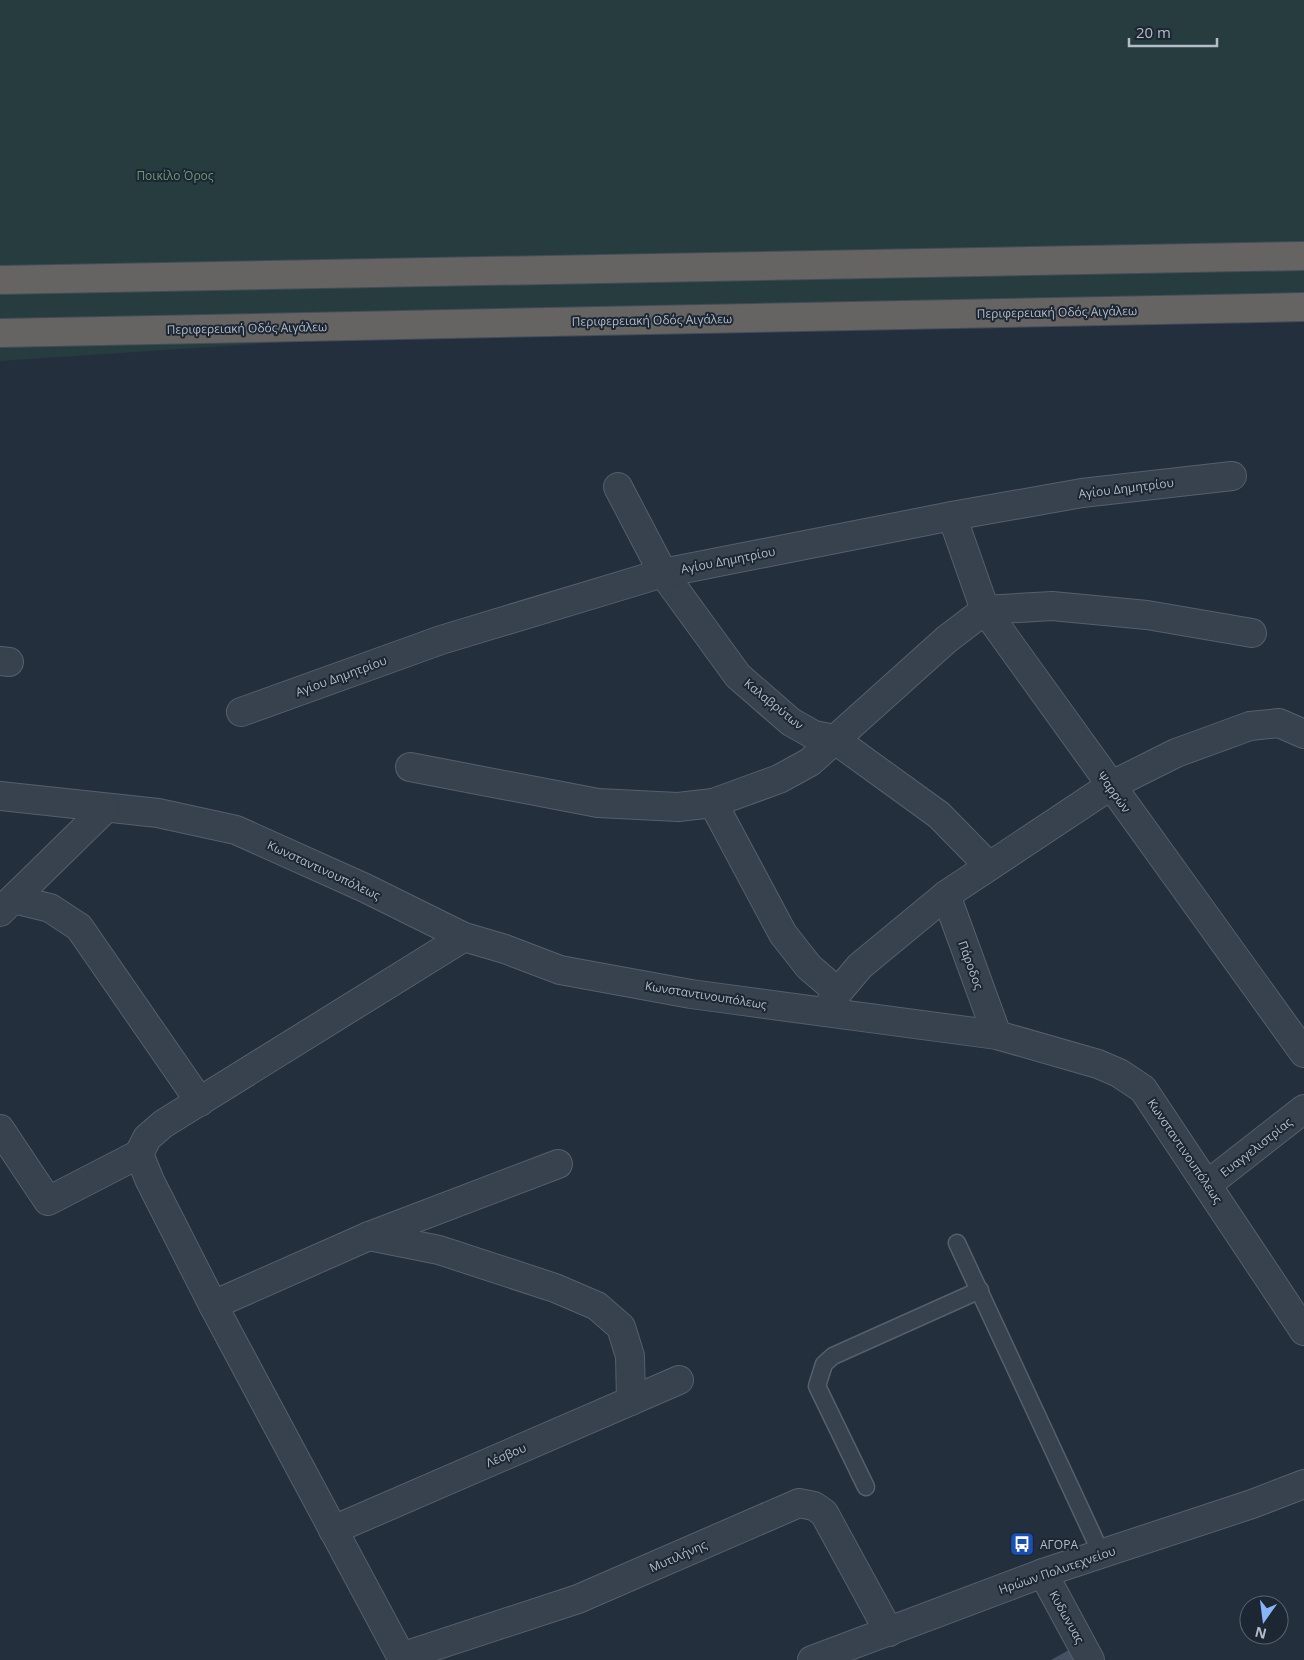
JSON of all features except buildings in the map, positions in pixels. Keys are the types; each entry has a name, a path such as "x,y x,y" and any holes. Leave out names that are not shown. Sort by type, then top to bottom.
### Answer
{"highway":[{"path":"0,280 1304,256"},
{"name":"Περιφερειακή Οδός Αιγάλεω","path":"0,333 1304,306"}],"street":[{"name":"Αγίου Δημητρίου","path":"240,712 441,640 663,573 1082,492 1232,476"},
{"name":"Καλαβρύτων","path":"618,487 663,573 738,676 791,722 814,735 834,739 939,815 988,865"},
{"name":"Ψαρρών","path":"952,516 985,610 1304,1053"},
{"path":"410,766 598,803 678,807 713,803 780,779 810,762 947,638 985,610 1052,606 1147,615 1252,633"},
{"path":"713,803 783,934 810,966 831,1002 860,966 946,895 988,865 1110,786 1176,753 1250,726 1279,723 1304,734"},
{"name":"Κωνσταντινουπόλεως","path":"0,796 158,812 236,830 365,888 464,937 505,949 560,970 691,994 831,1002 997,1035 1098,1064 1119,1073 1143,1089 1304,1331"},
{"path":"6,906 106,808"},
{"name":"Πάροδος","path":"946,895 997,1035"},
{"path":"6,906 50,908 79,927 200,1102"},
{"path":"0,1129 48,1201 139,1154 148,1138 163,1124 464,937"},
{"name":"Ευαγγελιστρίας","path":"1208,1184 1304,1110"},
{"path":"139,1154 150,1181 213,1304 402,1659"},
{"path":"213,1304 369,1236 558,1164"},
{"path":"369,1236 439,1250 555,1288 597,1306 621,1327 630,1356 631,1401"},
{"name":"Λέσβου","path":"333,1530 679,1380"},
{"name":"Ηρώων Πολυτεχνείου","path":"812,1660 1043,1573 1252,1504 1304,1484"},
{"name":"Μυτιλήνης","path":"402,1659 578,1599 799,1503 814,1506 824,1513 889,1632"},
{"name":"Κυδωνυας","path":"1043,1573 1090,1660"}],"lane":[{"path":"957,1243 1101,1554"},
{"path":"866,1487 818,1386 824,1364 833,1356 980,1290"}],"green space":[{"name":"Ποικίλο Όρος","path":"0,0 1304,0 1304,312 1087,297 615,320 0,361"}],"place":[{"name":"ΑΓΟΡΑ","path":"1022,1544"}]}
